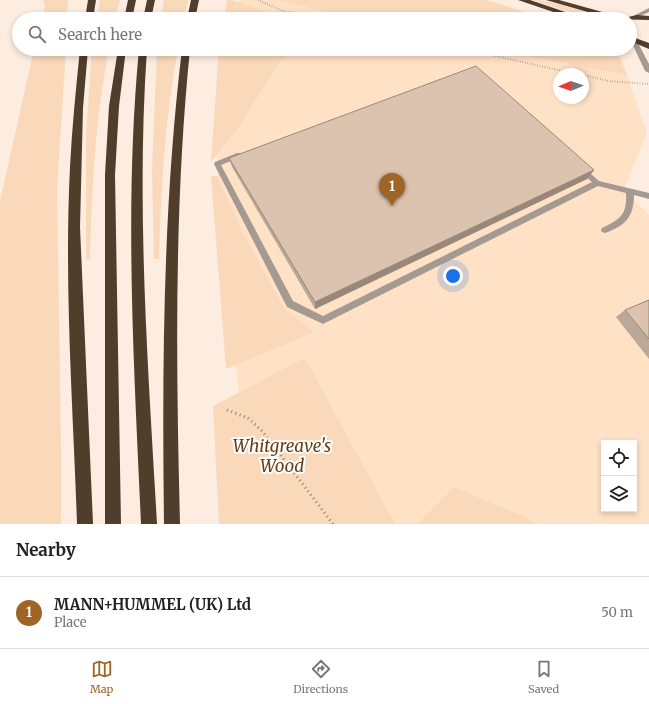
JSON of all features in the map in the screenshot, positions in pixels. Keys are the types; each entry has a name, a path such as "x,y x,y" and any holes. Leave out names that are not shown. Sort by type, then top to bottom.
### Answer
{"highway":[{"path":"90,12 92,0"},
{"path":"129,12 132,0"},
{"path":"148,12 151,0"},
{"path":"192,12 195,0"},
{"path":"522,0 560,12"},
{"path":"550,0 595,12"},
{"path":"637,18 649,18"},
{"path":"637,42 649,46"},
{"path":"83,56 77,110 74,194 85,524"},
{"path":"113,524 109,230 110,175 114,106 121,56"},
{"path":"142,56 136,165 139,313 149,524"},
{"path":"172,524 170,386 172,233 177,133 185,56"}],"street":[{"path":"637,49 649,71"}],"lane":[{"path":"637,15 649,10"},
{"path":"247,152 217,164 290,304 323,320 597,183"},
{"path":"574,162 597,183 649,196"},
{"path":"605,230 622,222 631,207 630,191"}],"path":[{"path":"258,0 289,12"},
{"path":"495,56 553,69"},
{"path":"589,77 609,81 649,84"},
{"path":"227,410 248,418 263,432 333,524"}],"shaded area":[{"path":"239,0 473,0 512,12 235,12"},
{"path":"220,56 620,56 647,133 624,189 649,215 649,524 280,524 239,394 218,198 217,64"}],"green space":[{"path":"43,0 68,0 67,12 44,12 45,5"},
{"path":"100,0 120,0 117,12 98,12"},
{"path":"164,0 188,0 185,12 162,12"},
{"path":"227,0 232,0 267,12 225,12"},
{"path":"279,0 486,0 525,12 326,12"},
{"path":"532,0 550,2 584,12 570,12"},
{"path":"32,56 66,56 57,189 61,524 0,524 0,201"},
{"path":"92,56 108,56 97,128 90,259 86,260 86,134"},
{"path":"157,56 177,56 164,154 159,259 154,259 152,170"},
{"path":"219,56 288,56 280,61 239,127 211,162"},
{"path":"528,56 618,56 627,75"},
{"path":"211,176 217,176 244,235 285,309 314,332 226,369"},
{"name":"Whitgreave's Wood","path":"305,358 395,524 219,524 213,406"},
{"path":"454,487 529,519 535,524 417,524"}],"building":[{"path":"476,66 594,170 315,302 229,158"},
{"path":"649,300 649,339 625,310"}],"place":[{"name":"MANN+HUMMEL (UK) Ltd","path":"392,206"}]}
